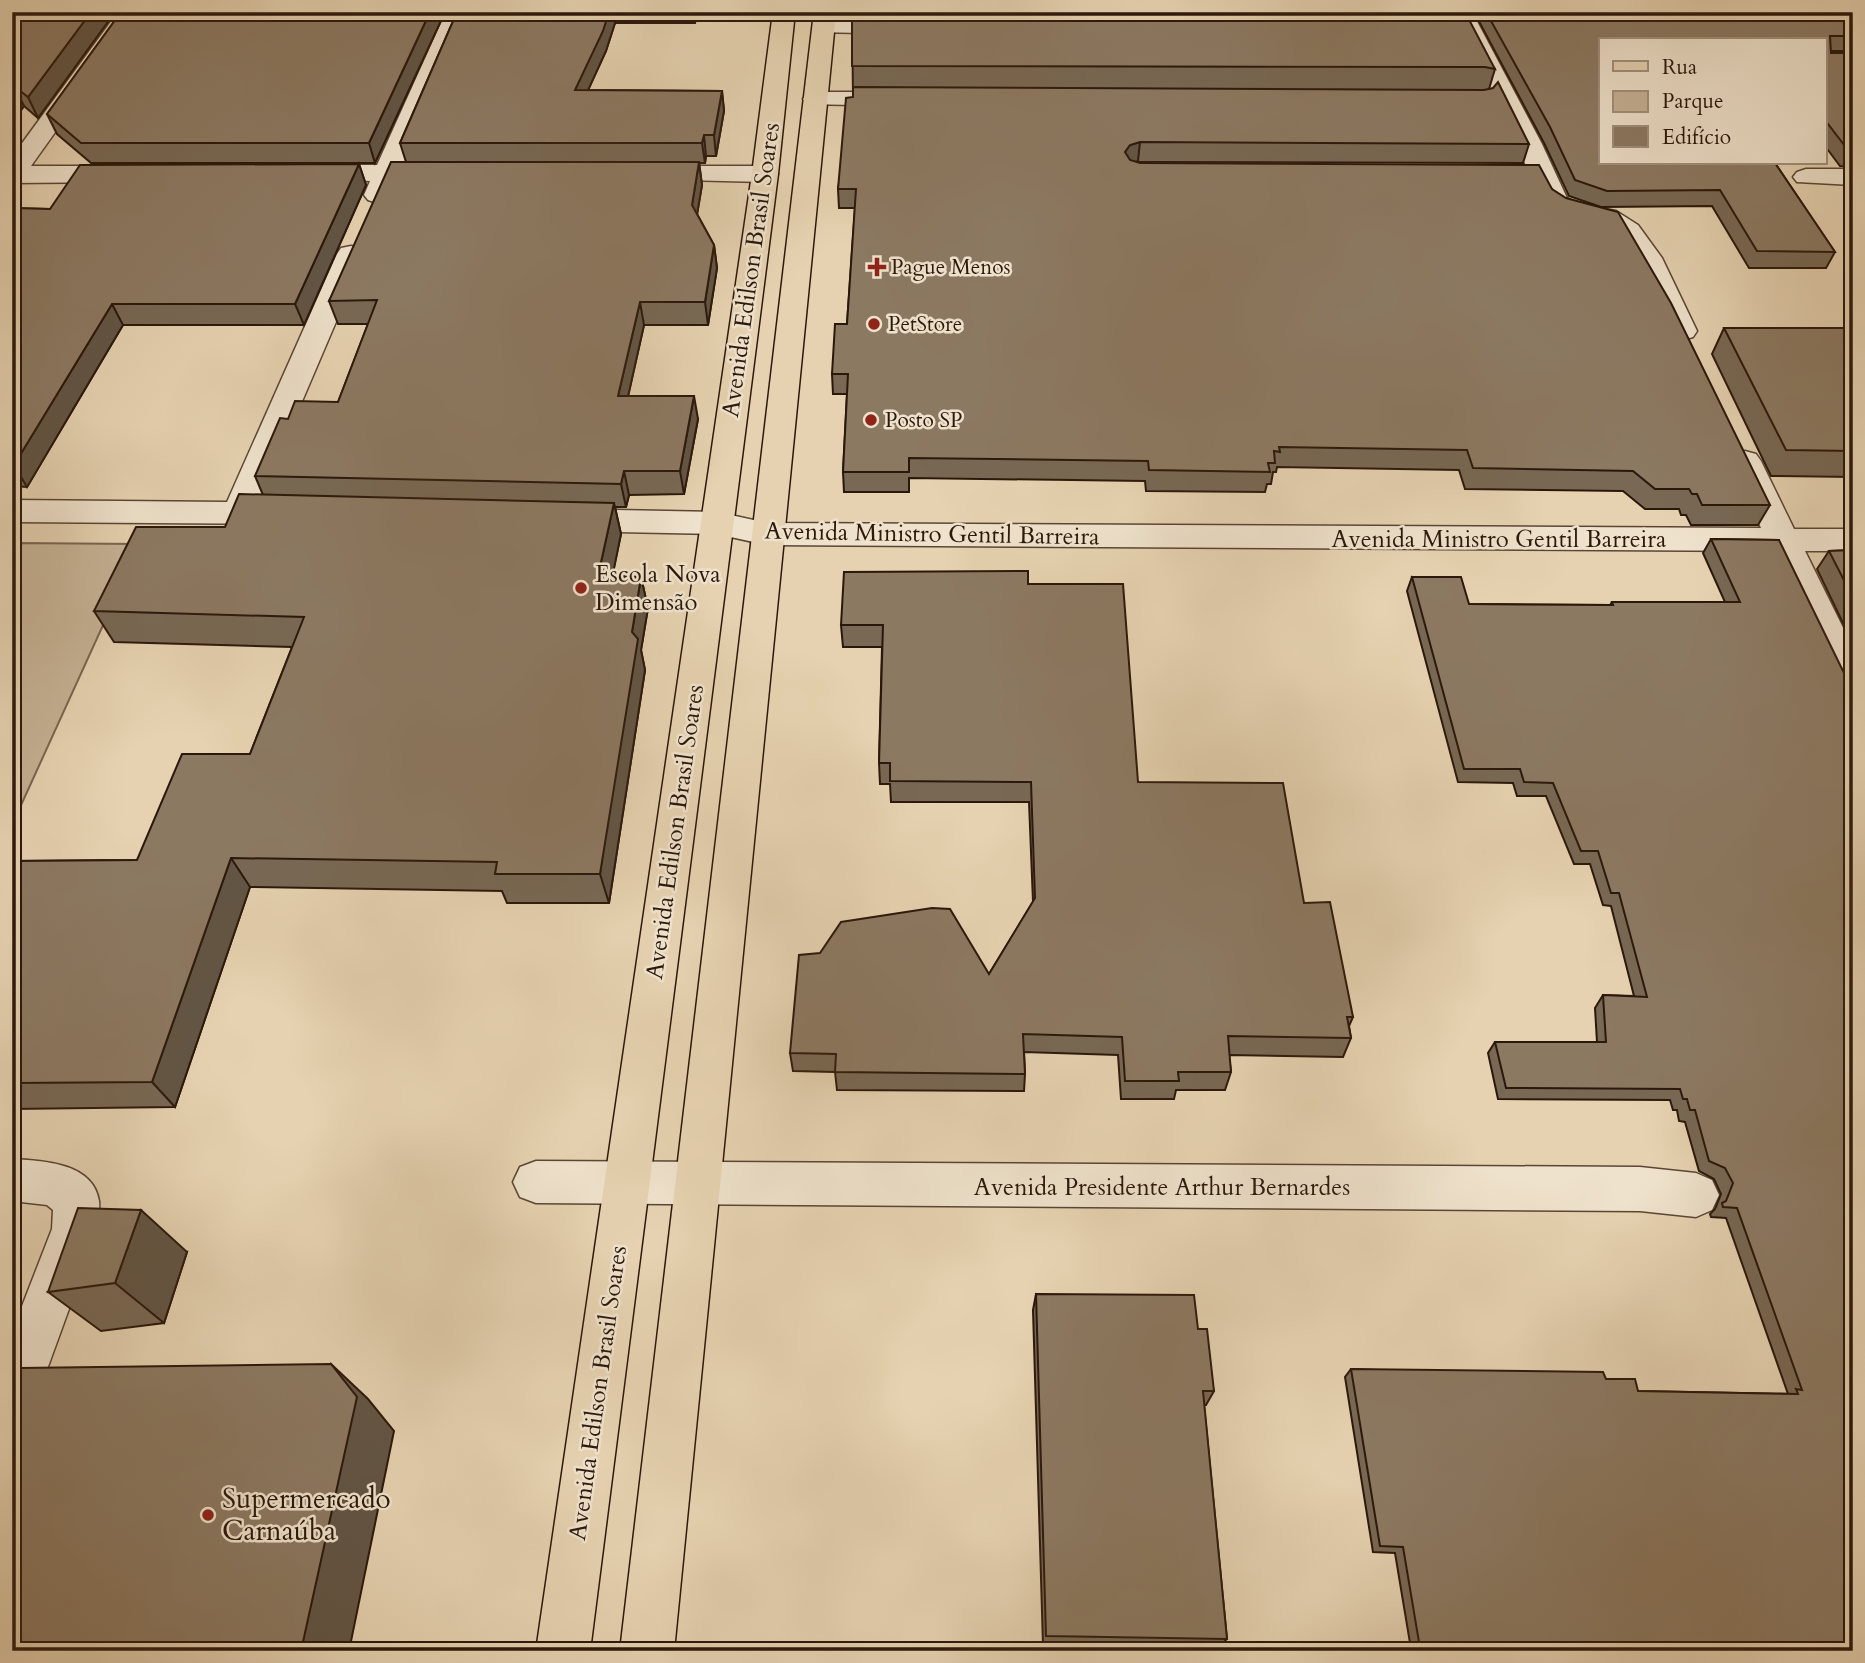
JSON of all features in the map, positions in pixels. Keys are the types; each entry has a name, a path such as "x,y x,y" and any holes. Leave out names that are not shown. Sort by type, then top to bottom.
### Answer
{"main road":[{"name":"Avenida Edilson Brasil Soares","path":"563,1651 765,174 784,12"},
{"name":"Avenida Edilson Brasil Soares","path":"647,1651 824,20"}],"street":[{"path":"12,174 130,12"},
{"path":"239,512 457,12"},
{"path":"1461,12 1560,207 1607,217 1629,231 1648,258 1695,356"},
{"path":"824,20 931,27"},
{"path":"815,99 922,99"},
{"path":"289,173 467,173"},
{"path":"1516,173 1542,174"},
{"path":"12,174 151,174"},
{"path":"630,174 765,174"},
{"path":"1806,177 1853,177"},
{"path":"1730,430 1853,684"},
{"path":"12,511 307,513"},
{"name":"Avenida Ministro Gentil Barreira","path":"539,519 717,523 767,534 1853,540"},
{"path":"12,1180 56,1184 76,1199 75,1229 12,1397"},
{"name":"Avenida Presidente Arthur Bernardes","path":"536,1182 1626,1189 1696,1195"}],"green space":[{"path":"12,543 140,544 12,825"}],"building":[{"path":"12,12 91,12 28,97 14,86 12,89"},
{"path":"121,12 430,12 369,143 81,143 47,114"},
{"path":"457,12 609,12 575,90 722,91 714,135 704,135 702,143 400,143"},
{"path":"852,12 1452,17 1465,12 1495,69 852,66"},
{"path":"1486,12 1853,12 1853,36 1830,36 1831,53 1853,53 1853,151 1848,150 1826,121 1826,38 1599,38 1599,164 1776,164 1835,252 1757,251 1720,190 1607,191 1575,180 1550,127"},
{"path":"1498,82 1529,144 1140,142 1130,145 1125,152 1130,160 1140,163 1539,165 1552,189 1566,198 1618,212 1671,303 1770,505 1702,505 1697,494 1692,494 1689,489 1655,489 1633,471 1473,468 1467,450 1279,447 1280,452 1274,451 1275,463 1268,463 1270,472 1149,470 1148,461 909,458 909,472 843,472 848,374 832,374 835,324 847,324 856,189 838,189 846,98 853,97 853,87 1484,90 1493,88"},
{"path":"391,162 699,162 692,205 714,245 705,302 640,302 618,396 694,396 680,471 624,471 621,484 255,476 280,418 288,419 295,401 338,402 377,300 329,301"},
{"path":"359,164 295,304 112,304 12,465 12,208 50,209 80,165"},
{"path":"1724,328 1853,328 1853,451 1786,450"},
{"path":"239,494 614,503 598,576 641,577 632,632 638,639 600,874 495,874 497,862 231,858 152,1082 12,1083 12,861 137,860 182,754 250,754 304,617 94,611 136,527 225,527"},
{"path":"1711,539 1779,540 1843,671 1849,682 1853,683 1853,1651 1403,1651 1402,1643 1419,1642 1403,1547 1380,1546 1351,1369 1603,1372 1606,1379 1635,1379 1638,1391 1798,1394 1796,1389 1802,1390 1737,1208 1723,1207 1722,1203 1726,1201 1733,1183 1725,1168 1709,1161 1695,1110 1690,1110 1680,1089 1506,1088 1495,1042 1606,1042 1603,995 1647,997 1619,893 1611,893 1598,851 1581,851 1553,783 1524,782 1520,769 1464,769 1412,577 1461,577 1469,604 1740,602"},
{"path":"1853,550 1853,598 1829,551"},
{"path":"1028,571 1028,584 1123,584 1138,782 1283,783 1304,903 1330,902 1353,1017 1347,1017 1351,1038 1228,1036 1231,1072 1178,1072 1179,1081 1125,1081 1122,1037 1023,1034 1025,1074 835,1072 836,1054 790,1053 799,955 820,953 841,922 932,908 950,909 989,974 1035,898 1031,782 890,781 890,763 879,763 883,625 841,625 844,572"},
{"path":"78,1208 141,1210 115,1283 48,1292"},
{"path":"1036,1294 1194,1295 1198,1329 1207,1329 1214,1391 1203,1391 1227,1639 1046,1636"},
{"name":"Supermercado Carnaúba","path":"331,1364 357,1397 301,1651 12,1651 12,1390 20,1368"}],"place":[{"name":"Pague Menos","path":"877,267"},
{"name":"PetStore","path":"874,324"},
{"name":"Posto SP","path":"871,420"},
{"name":"Escola Nova Dimensão","path":"581,588"},
{"name":"Supermercado Carnaúba","path":"208,1515"}]}
